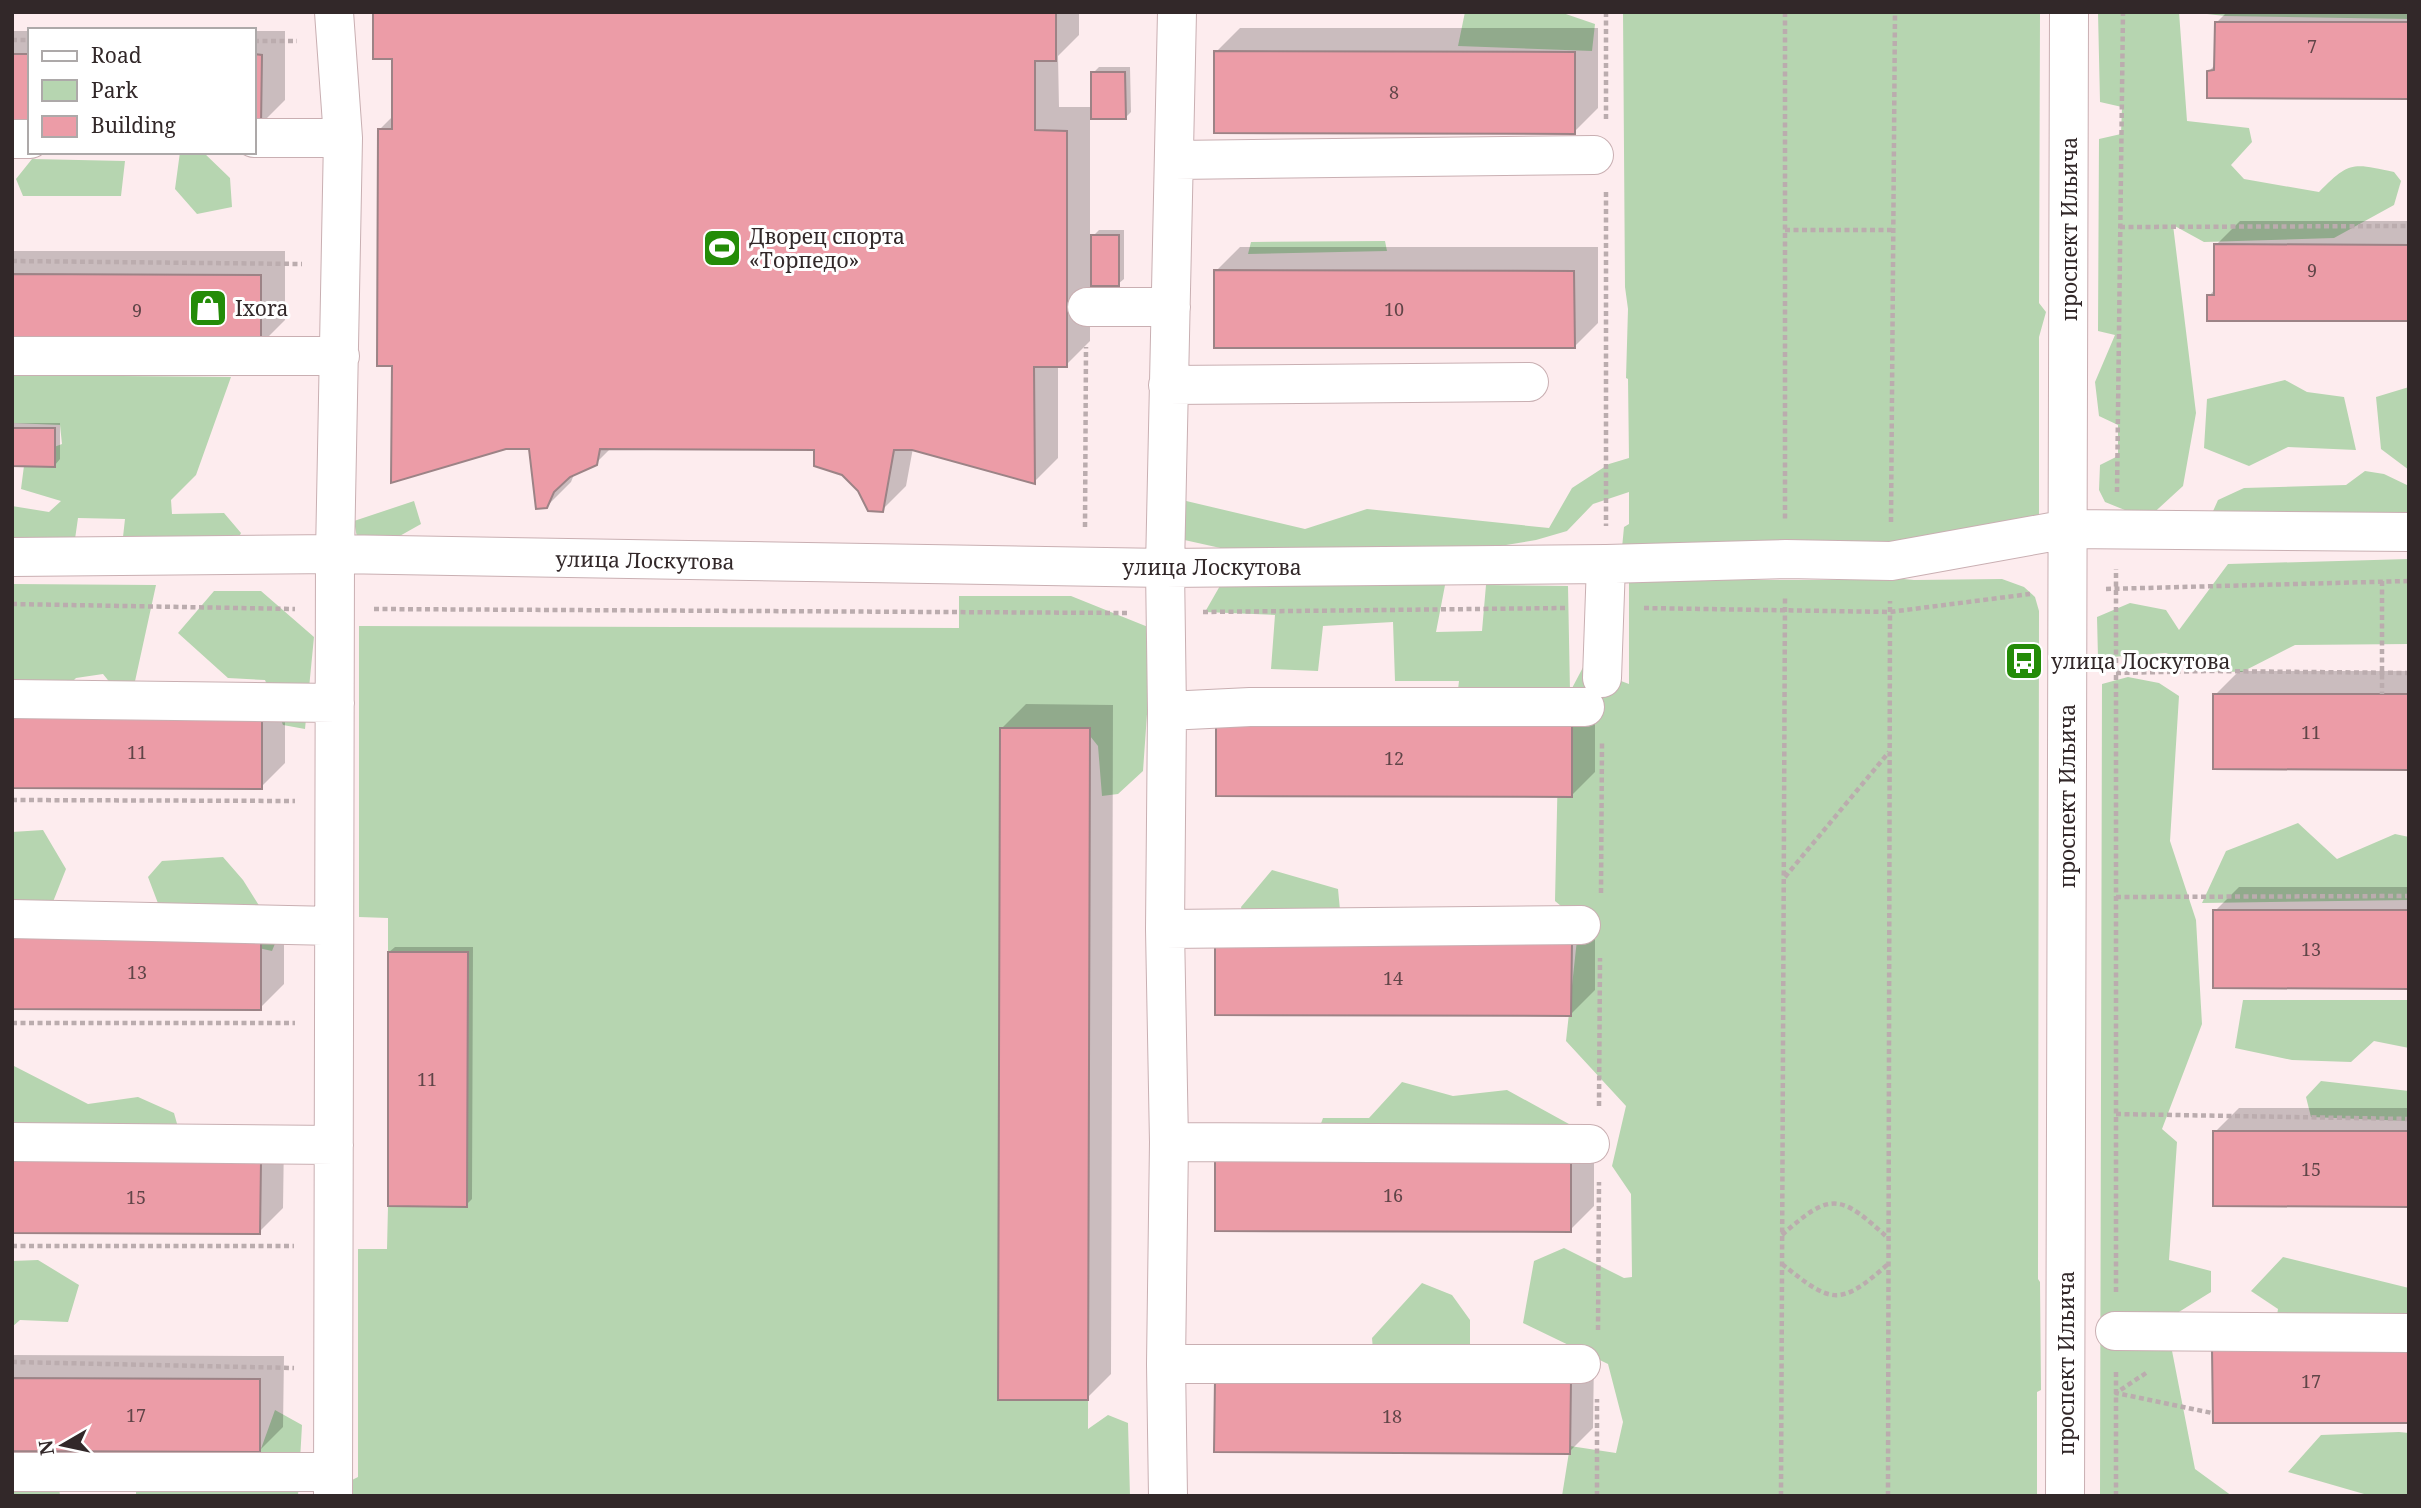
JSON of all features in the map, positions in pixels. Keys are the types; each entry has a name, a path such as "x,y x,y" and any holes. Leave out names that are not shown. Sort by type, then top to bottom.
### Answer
{"street":[{"path":"12,1472 333,1484 335,554 343,138 334,12"},
{"path":"1168,1496 1166,1363 1169,1142 1165,929 1165,568 1177,12"},
{"name":"проспект Ильича","path":"2065,1496 2069,12"},
{"path":"256,138 343,138"},
{"path":"1175,160 1600,139"},
{"path":"1087,307 1171,307"},
{"path":"12,356 340,356"},
{"path":"1168,385 1529,382"},
{"name":"улица Лоскутова","path":"12,557 335,554 1165,568 1606,564 1786,559 1891,561 2068,529 2409,532"},
{"path":"1167,711 1593,692 1604,607 1606,564"},
{"path":"12,699 335,703"},
{"path":"12,919 334,926"},
{"path":"1165,929 1594,927"},
{"path":"12,1142 334,1145"},
{"path":"1169,1142 1596,1143"},
{"path":"2115,1331 2409,1333"},
{"path":"1166,1363 1589,1354"}],"path":[{"path":"1600,139 1606,12"},
{"path":"1781,1496 1786,559 1785,12"},
{"path":"1888,1496 1890,612 1895,12"},
{"path":"2117,504 2123,12"},
{"path":"1606,192 1606,564"},
{"path":"2120,227 2409,226"},
{"path":"1785,230 1893,230"},
{"path":"12,261 341,264"},
{"path":"1085,567 1087,307"},
{"path":"2116,567 2116,1496"},
{"path":"2382,581 2382,694"},
{"path":"2098,589 2409,581"},
{"path":"12,604 335,609 1166,613 1604,607 1890,612 2041,592"},
{"path":"2116,673 2409,673"},
{"path":"1589,1354 1596,1143 1593,692"},
{"path":"1784,877 1890,751"},
{"path":"12,800 335,801"},
{"path":"2116,897 2409,896"},
{"path":"12,1023 334,1023"},
{"path":"2116,1114 2409,1119"},
{"path":"1782,1235 1809,1210 1834,1202 1858,1211 1889,1238"},
{"path":"12,1246 333,1246"},
{"path":"1781,1264 1814,1289 1836,1296 1861,1288 1888,1264"},
{"path":"12,1362 333,1368"},
{"path":"2116,1393 2151,1370"},
{"path":"2116,1393 2212,1413"},
{"path":"1597,1399 1597,1496"}],"green space":[{"path":"1465,12 1560,12 1595,24 1592,51 1458,46"},
{"path":"1623,12 2040,12 2039,303 2046,312 2039,337 2039,519 2005,543 1765,544 1747,580 1844,580 1848,574 1914,580 2002,579 2024,587 2035,597 2039,611 2038,1279 2041,1390 2037,1392 2037,1496 1562,1496 1570,1446 1616,1453 1623,1422 1608,1364 1523,1323 1534,1261 1564,1248 1624,1278 1632,1277 1631,1194 1612,1166 1626,1106 1566,1041 1579,921 1555,901 1559,720 1455,716 1459,681 1395,681 1393,622 1323,626 1318,671 1271,669 1275,615 1205,612 1221,584 1333,573 1180,539 1182,500 1305,529 1367,509 1549,528 1572,488 1609,464 1629,458 1626,378 1628,309 1625,287","holes":["1629,492 1629,524 1624,527 1622,548 1629,581 1629,684 1621,681 1612,660 1590,654 1570,692 1568,586 1486,585 1482,631 1436,632 1451,554 1536,540 1567,531 1593,504"]},
{"path":"2098,12 2179,12 2187,121 2249,128 2252,142 2231,165 2244,179 2319,192 2345,170 2360,166 2394,172 2401,181 2394,205 2334,238 2204,242 2173,225 2196,413 2183,486 2147,519 2105,502 2099,490 2100,465 2118,456 2118,425 2099,416 2095,382 2115,335 2098,331 2099,139 2121,134 2122,107 2100,102"},
{"path":"2189,12 2409,12 2409,19 2225,16"},
{"path":"180,154 205,154 230,178 232,207 197,214 175,189"},
{"path":"32,159 125,161 121,196 23,196 16,179"},
{"path":"1385,241 1387,251 1248,254 1251,242"},
{"path":"13,375 231,377 196,475 171,500 172,514 224,513 241,533 235,545 122,546 125,519 78,518 74,546 12,546 12,506 49,512 61,501 21,489 25,458 62,444 60,425 12,423"},
{"path":"2285,380 2307,392 2344,397 2356,450 2288,447 2249,466 2204,448 2207,399"},
{"path":"2409,387 2409,470 2381,449 2376,397"},
{"path":"2365,471 2384,474 2409,486 2409,528 2210,518 2218,500 2244,488 2346,485"},
{"path":"414,501 421,524 389,542 358,543 354,521"},
{"path":"2409,559 2409,644 2295,645 2242,672 2206,671 2166,653 2098,658 2097,617 2130,603 2166,610 2179,630 2228,564"},
{"path":"12,584 156,585 132,695 120,695 103,674 76,678 53,701 12,705"},
{"path":"214,591 261,591 314,637 305,729 283,725 265,680 228,678 178,633"},
{"path":"959,596 1071,596 1153,629 1143,771 1118,794 1102,796 1098,746 1090,736 1088,1429 1108,1415 1128,1423 1130,1496 350,1496 352,1480 358,1477 358,1249 387,1249 388,1206 388,918 359,917 359,626 959,628"},
{"path":"2128,677 2159,683 2179,696 2170,841 2196,920 2202,1024 2162,1129 2177,1142 2169,1260 2211,1271 2211,1292 2166,1320 2195,1469 2232,1496 2100,1496 2102,684"},
{"path":"2298,823 2337,859 2395,834 2409,837 2409,900 2202,903 2226,851"},
{"path":"43,830 66,869 43,927 12,927 12,832"},
{"path":"223,857 243,880 278,936 272,951 167,927 148,877 162,861"},
{"path":"1272,870 1338,889 1340,910 1248,935 1241,907"},
{"path":"2243,1000 2409,1000 2409,1048 2374,1041 2351,1062 2292,1060 2235,1048"},
{"path":"14,1066 88,1104 138,1097 174,1113 186,1156 12,1156"},
{"path":"2321,1081 2409,1091 2409,1121 2311,1117 2306,1097"},
{"path":"1402,1082 1453,1096 1507,1090 1578,1129 1309,1156 1323,1118 1369,1118"},
{"path":"2283,1257 2409,1288 2409,1342 2273,1340 2278,1309 2251,1291"},
{"path":"38,1260 79,1285 68,1322 20,1320 12,1327 12,1261"},
{"path":"1422,1283 1452,1295 1470,1320 1470,1349 1375,1374 1372,1338"},
{"path":"275,1410 302,1425 298,1496 136,1496 136,1483 249,1482"},
{"path":"2409,1433 2409,1496 2371,1496 2288,1472 2321,1435"},
{"path":"12,1479 59,1486 60,1496 12,1496"}],"building":[{"name":"Дворец спорта «Торпедо»","path":"373,12 1056,12 1056,61 1035,61 1035,130 1067,131 1067,367 1034,367 1035,484 912,450 894,450 883,512 868,511 858,491 842,475 814,466 814,450 600,449 597,465 570,477 554,492 547,508 536,509 529,449 506,449 391,483 392,366 377,366 378,129 392,129 392,59 373,59"},
{"path":"2215,22 2409,22 2409,99 2207,98 2207,71 2214,70"},
{"path":"1214,51 1575,52 1575,134 1214,133"},
{"path":"12,54 28,54 28,126 12,126"},
{"path":"256,54 262,55 261,126 256,126"},
{"path":"1091,72 1125,72 1126,119 1091,119"},
{"path":"1091,235 1119,235 1119,286 1091,286"},
{"path":"2214,244 2409,245 2409,321 2207,321 2207,295 2214,295"},
{"path":"1214,270 1574,271 1575,348 1214,348"},
{"path":"12,274 261,275 261,346 12,345"},
{"path":"12,428 55,428 55,467 12,466"},
{"path":"2213,694 2409,694 2409,770 2213,769"},
{"path":"12,716 262,716 262,789 12,788"},
{"path":"1216,719 1572,721 1572,797 1216,796"},
{"path":"1000,728 1090,728 1088,1400 998,1400"},
{"path":"2213,910 2409,910 2409,989 2213,988"},
{"path":"12,934 261,935 261,1010 12,1009"},
{"path":"1215,940 1572,941 1571,1016 1215,1015"},
{"path":"388,952 468,952 467,1207 388,1206"},
{"path":"2213,1131 2409,1131 2409,1207 2213,1206"},
{"path":"1215,1159 1571,1160 1571,1232 1215,1231"},
{"path":"12,1161 261,1161 260,1234 12,1233"},
{"path":"2212,1349 2409,1350 2409,1423 2213,1423"},
{"path":"12,1378 260,1379 260,1452 12,1451"},
{"path":"1215,1379 1571,1380 1570,1454 1214,1452"}],"place":[{"name":"Дворец спорта «Торпедо»","path":"722,248"},
{"name":"Ixora","path":"208,308"},
{"name":"улица Лоскутова","path":"2024,661"}]}
